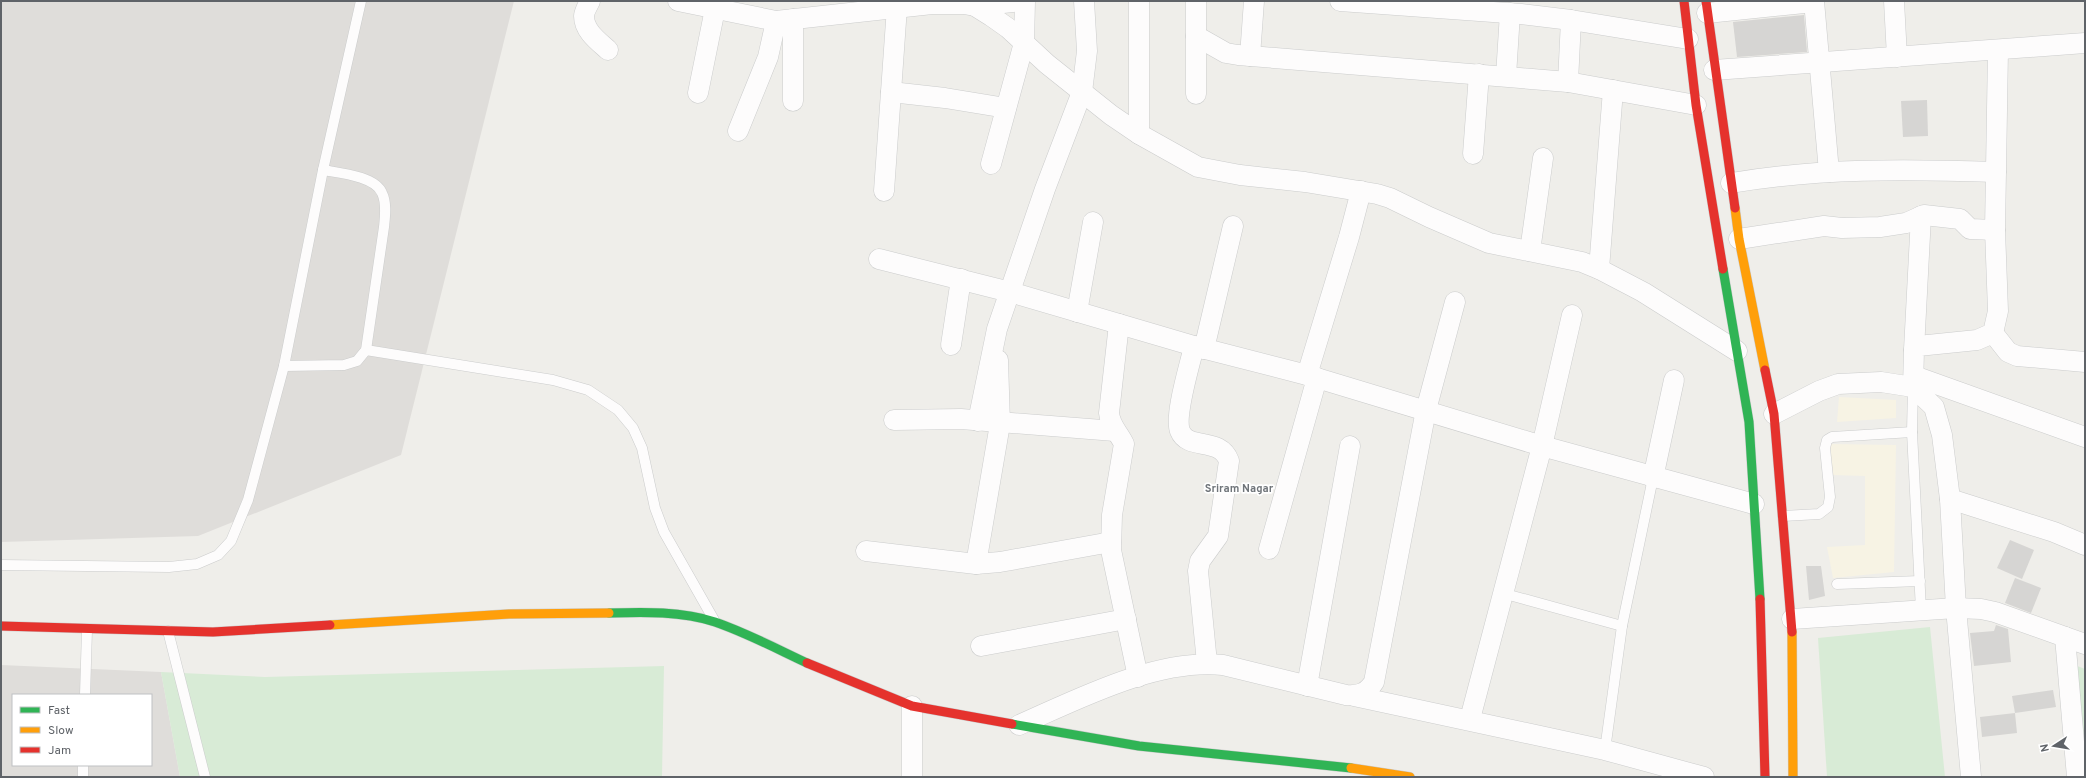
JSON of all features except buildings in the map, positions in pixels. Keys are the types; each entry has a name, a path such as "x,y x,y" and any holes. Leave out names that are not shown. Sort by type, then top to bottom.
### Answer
{"main road":[{"path":"1684,1 1688,39 1703,72 1730,183 1739,239 1743,334 1762,627 1765,777"},
{"path":"1707,7 1703,72 1696,105 1743,334 1774,414 1792,619 1793,777"},
{"path":"1,626 87,630 213,632 509,614 646,612 683,615 715,622 844,679 912,706 1139,746 1410,777"}],"street":[{"path":"678,1 784,20 939,3 968,4 1021,1"},
{"path":"991,164 1024,43 1025,1"},
{"path":"978,421 997,329 1045,189 1082,92 1088,52 1084,1"},
{"path":"1139,1 1139,134"},
{"path":"1196,1 1196,94"},
{"path":"1250,56 1254,1"},
{"path":"1340,1 1394,3 1510,13 1543,9 1572,20 1688,39"},
{"path":"1894,1 1897,57"},
{"path":"1707,7 1814,2 1829,172"},
{"path":"968,4 1008,28 1047,64 1139,134 1198,166 1220,172 1361,190 1390,198 1472,237 1489,243 1582,262 1599,268 1649,296 1743,334"},
{"path":"884,191 897,7"},
{"path":"587,8 587,29 595,39 608,50"},
{"path":"698,93 716,9"},
{"path":"1506,76 1510,13"},
{"path":"784,20 793,101"},
{"path":"738,131 784,20"},
{"path":"1568,82 1572,20"},
{"path":"1196,36 1226,53 1568,82 1696,105"},
{"path":"1703,72 2085,43"},
{"path":"1998,50 1995,230 2000,341"},
{"path":"1473,154 1479,74"},
{"path":"1599,268 1613,90"},
{"path":"891,92 945,98 1006,108"},
{"path":"1530,251 1543,158"},
{"path":"1730,183 1762,178 1829,172 1910,169 1996,172"},
{"path":"1269,549 1312,376 1349,237 1354,211 1361,190"},
{"path":"1739,239 1824,226 1842,228 1880,227 1906,223 1921,216 1960,219 1970,229 1995,230"},
{"path":"1921,216 1914,350 1914,381 1934,407 1940,422 1950,499 1956,608 1971,777"},
{"path":"1077,312 1093,222"},
{"path":"1207,663 1198,571 1200,561 1218,536 1229,462 1226,453 1220,448 1198,444 1180,431 1179,411 1199,348 1232,226"},
{"path":"879,259 1010,292 1199,348 1312,376 1542,446 1653,478 1754,504"},
{"path":"951,345 961,279"},
{"path":"1354,696 1369,689 1374,682 1426,410 1455,302"},
{"path":"1470,719 1542,446 1572,315"},
{"path":"1119,324 1108,413 1109,422 1115,431 1120,435 1124,444 1112,515 1110,542 1138,677"},
{"path":"976,564 1000,424 997,329"},
{"path":"1914,350 1924,344 1977,340 2000,341 2025,358 2085,362"},
{"path":"1653,478 1674,380"},
{"path":"1774,414 1819,391 1838,384 1914,381 2085,437"},
{"path":"894,420 961,419 1000,424 1115,431"},
{"path":"1307,686 1350,446"},
{"path":"1950,499 2054,532 2085,545"},
{"path":"866,551 976,564 1000,562 1110,542"},
{"path":"1792,619 1956,608 1981,609 1994,612 2085,644"},
{"path":"981,646 1126,619"},
{"path":"2065,637 2077,777"},
{"path":"1019,725 1122,680 1183,666 1207,663 1223,664 1346,695 1470,719 1605,750 1704,777"},
{"path":"912,706 912,777"}],"lane":[{"path":"1,565 169,567 197,564 218,555 231,541 248,500 284,366 323,170 361,1"},
{"path":"284,366 344,365 357,361 366,350 384,227 385,207 382,193 375,183 323,170"},
{"path":"366,350 553,380 588,390 618,410 633,428 642,448 655,508 664,532 715,622"},
{"path":"1914,381 1912,432 1922,610"},
{"path":"1783,516 1819,514 1828,506 1830,497 1825,448 1827,440 1832,437 1912,432"},
{"path":"1605,750 1622,626 1653,478"},
{"path":"1837,584 1920,581"},
{"path":"1502,593 1622,626"},
{"path":"85,694 87,630"},
{"path":"168,631 205,777"},
{"path":"83,766 83,777"}],"shaded area":[{"path":"1,1 514,1 401,455 198,536 1,542"},
{"path":"1839,397 1896,400 1896,418 1837,422"},
{"path":"1829,444 1896,445 1894,572 1833,578 1827,547 1865,545 1865,476 1831,475"},
{"path":"1,665 161,672 180,777 1,777"}],"green space":[{"path":"1930,627 1945,777 1827,777 1818,638"},
{"path":"2067,662 2085,669 2085,777"},
{"path":"664,666 662,777 180,777 161,672 265,677"}],"traffic: fast":[{"path":"1723,269 1749,422 1760,599"},
{"path":"609,613 663,613 702,618 739,631 807,663"},
{"path":"1012,724 1139,746 1351,768"}],"traffic: slow":[{"path":"1735,208 1739,239 1765,370"},
{"path":"330,625 509,614 609,613"},
{"path":"1792,632 1793,777"},
{"path":"1351,768 1410,777"}],"traffic: jam":[{"path":"1684,1 1696,105 1723,269"},
{"path":"1706,1 1735,208"},
{"path":"1765,370 1774,414 1792,632"},
{"path":"1760,599 1765,777"},
{"path":"1,626 213,632 330,625"},
{"path":"807,663 912,706 1012,724"}],"district":[{"name":"Sriram Nagar","path":"1239,489"}]}
